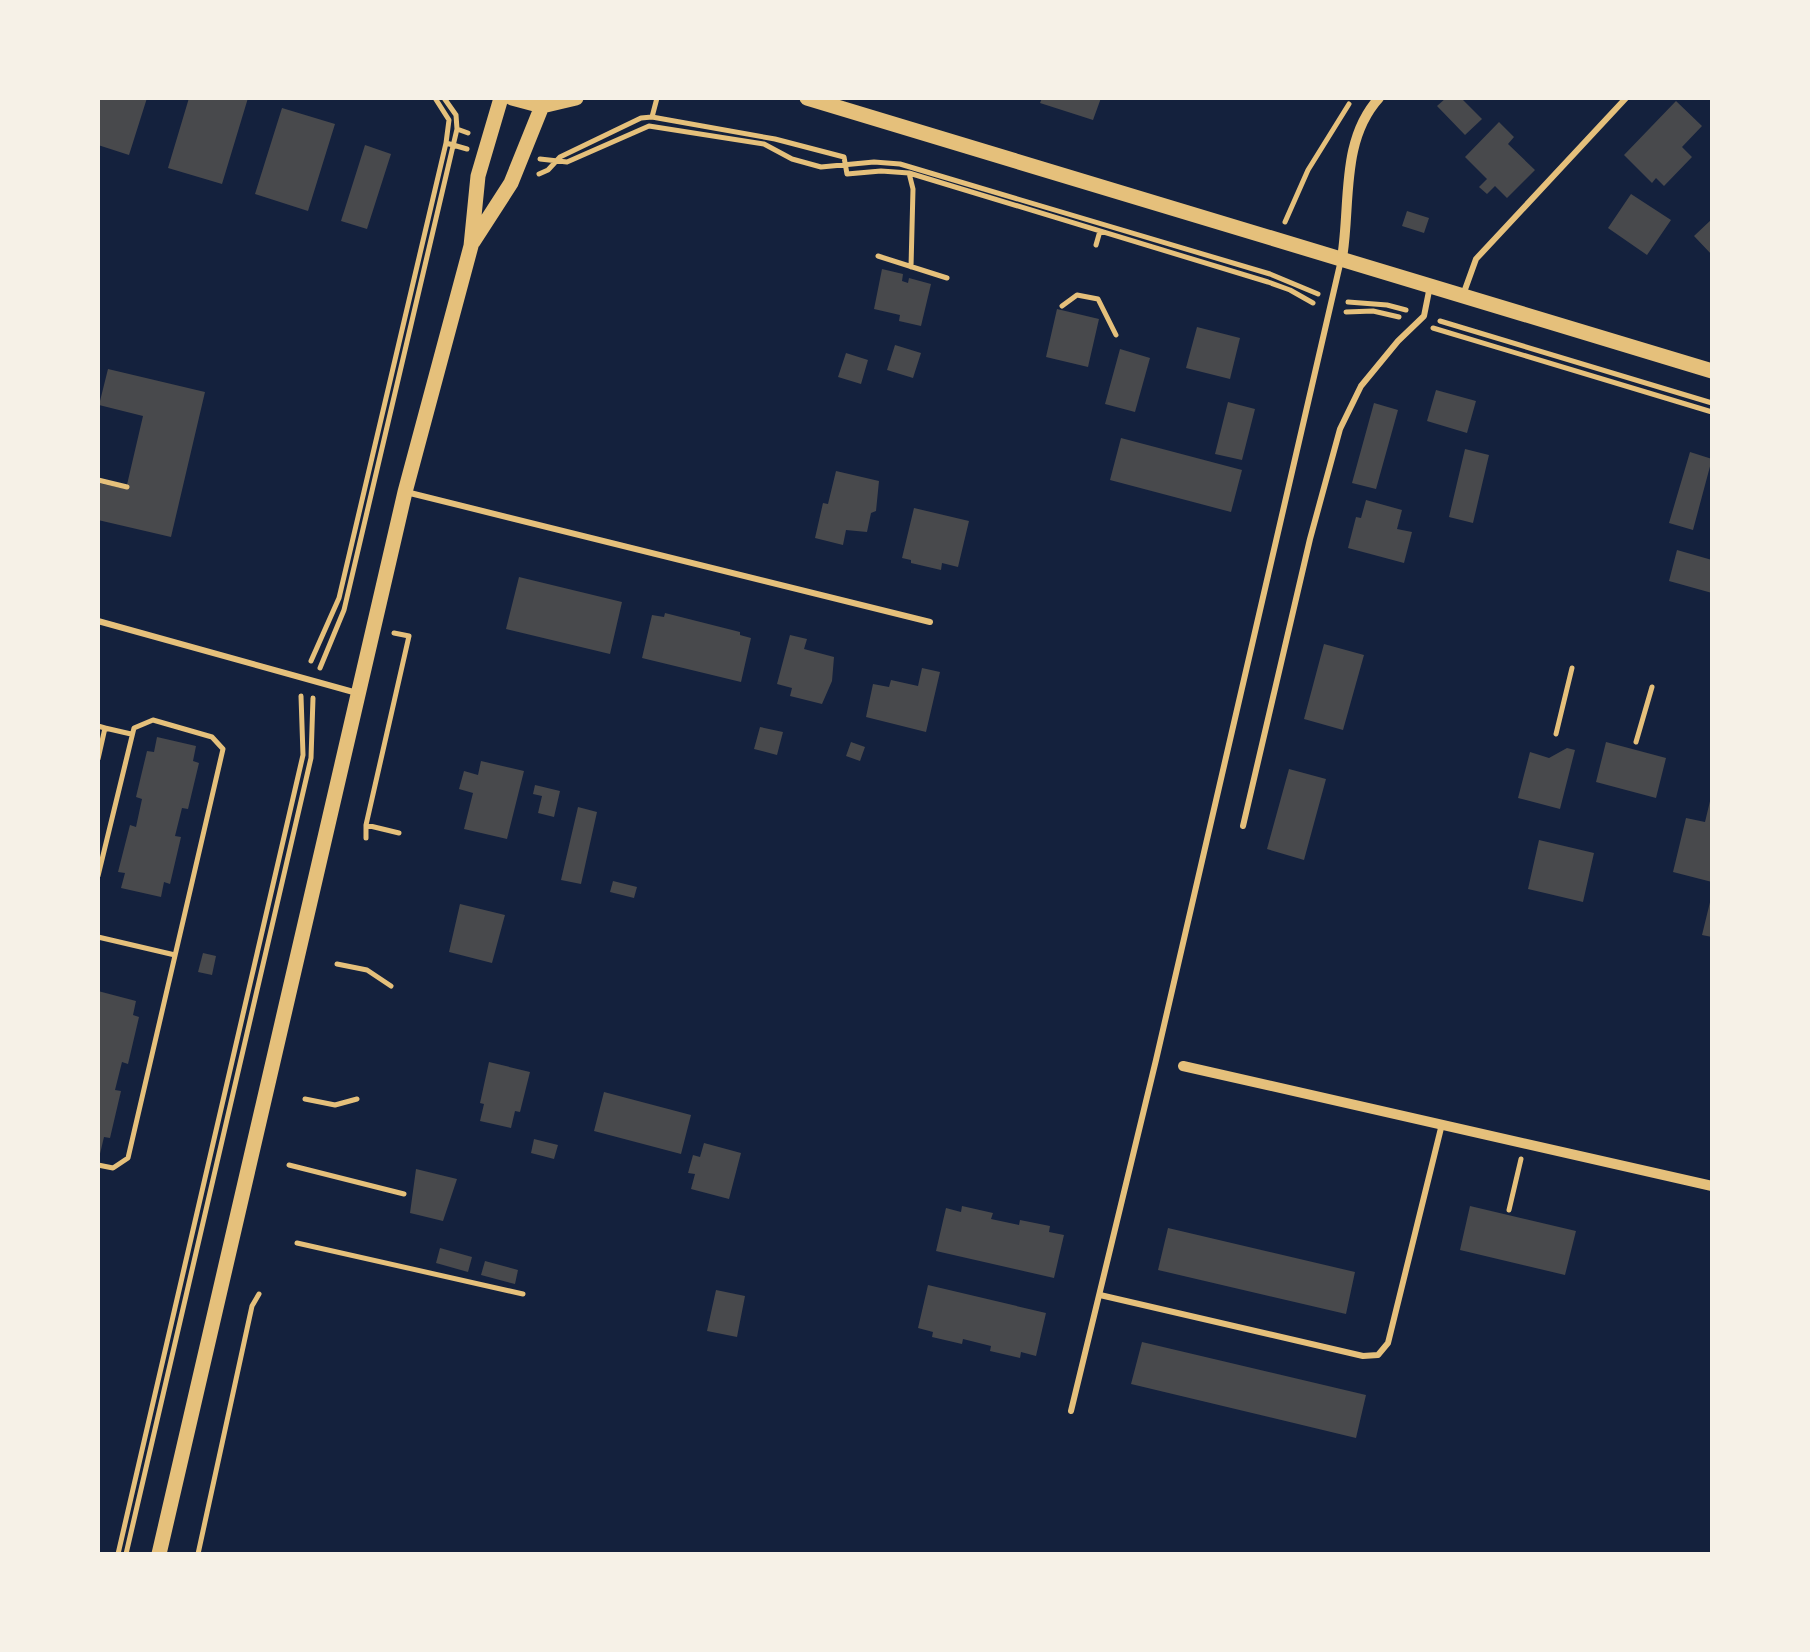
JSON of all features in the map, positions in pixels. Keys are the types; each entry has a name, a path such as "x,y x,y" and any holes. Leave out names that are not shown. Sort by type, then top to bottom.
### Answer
{"street":[{"path":"160,1554 405,492 471,246 478,176 500,98"},
{"path":"512,98 542,106 576,98"},
{"path":"807,98 1712,371"},
{"path":"1342,258 1352,148 1367,111 1379,98"},
{"path":"471,246 511,183 542,106"},
{"path":"1182,1066 1712,1186"}],"lane":[{"path":"1462,296 1476,259 1626,98"},
{"path":"1071,1411 1342,258"},
{"path":"1243,826 1336,442 1360,386 1424,316 1430,285"},
{"path":"405,492 930,622"},
{"path":"98,620 359,693"},
{"path":"1100,1295 1363,1356 1378,1355 1388,1343 1442,1123"}],"path":[{"path":"126,1554 311,758 316,682 344,610 457,129 456,116 444,98"},
{"path":"652,117 657,98"},
{"path":"1268,282 1308,170 1353,98"},
{"path":"554,162 641,118 775,139 844,158 847,174 881,170 910,173 1268,282 1311,301 1316,308 1373,311 1416,322 1712,412"},
{"path":"524,153 554,162 582,157 635,129 649,126 764,144 792,160 821,167 874,162 918,167 1270,274 1332,298 1388,304 1712,403"},
{"path":"457,129 488,140"},
{"path":"118,1554 303,755 303,698 298,691 304,665 312,661 339,598 446,143"},
{"path":"910,173 911,267"},
{"path":"1096,245 1100,231"},
{"path":"878,256 947,278"},
{"path":"1062,306 1077,295 1098,299 1116,335"},
{"path":"98,480 127,486"},
{"path":"394,633 397,616"},
{"path":"366,838 409,636"},
{"path":"1556,734 1572,668"},
{"path":"1636,742 1652,687"},
{"path":"98,876 134,728 152,720 212,737 223,749 128,1158 113,1168 98,1165"},
{"path":"98,759 102,727 131,734"},
{"path":"122,769 131,771"},
{"path":"366,825 399,833"},
{"path":"105,846 114,848"},
{"path":"98,937 175,955"},
{"path":"337,964 367,970 391,986"},
{"path":"305,1099 335,1106 357,1098"},
{"path":"1510,1210 1526,1141"},
{"path":"289,1165 404,1194"},
{"path":"297,1243 523,1294"},
{"path":"198,1554 252,1306 259,1294"}],"building":[{"path":"98,98 147,98 129,155 98,145"},
{"path":"189,98 248,98 222,184 168,168"},
{"path":"1042,98 1101,98 1093,120 1040,103"},
{"path":"1446,98 1461,98 1482,119 1465,135 1437,106"},
{"path":"1676,101 1702,126 1682,147 1692,157 1664,186 1656,178 1652,183 1624,155"},
{"path":"282,108 335,124 308,211 255,194"},
{"path":"1499,122 1514,137 1508,144 1535,170 1507,198 1495,186 1487,194 1479,187 1487,179 1465,157"},
{"path":"365,145 391,154 367,229 341,221"},
{"path":"1631,194 1671,220 1647,255 1608,228"},
{"path":"1407,211 1429,218 1424,233 1402,226"},
{"path":"1712,219 1712,255 1694,236"},
{"path":"882,269 903,274 902,281 908,283 909,278 931,284 921,326 899,321 900,315 874,309"},
{"path":"1057,309 1099,319 1088,367 1046,357"},
{"path":"1197,327 1240,338 1230,379 1186,368"},
{"path":"895,345 921,353 913,378 887,370"},
{"path":"1120,349 1150,358 1135,412 1105,404"},
{"path":"846,353 868,360 861,384 838,377"},
{"path":"108,369 205,392 171,537 98,520 98,483 126,489 143,416 99,405"},
{"path":"1436,390 1476,401 1467,433 1427,421"},
{"path":"1228,402 1255,409 1242,460 1215,454"},
{"path":"1374,403 1398,410 1376,489 1352,483"},
{"path":"1121,438 1242,470 1231,512 1110,480"},
{"path":"1465,449 1489,455 1473,523 1449,517"},
{"path":"1690,452 1712,459 1693,530 1669,523"},
{"path":"836,471 879,481 876,511 871,513 867,532 846,530 843,545 815,538"},
{"path":"1366,500 1402,510 1397,529 1412,532 1404,563 1348,548 1356,517 1361,518"},
{"path":"914,508 969,521 958,567 942,563 941,570 902,558"},
{"path":"1677,550 1712,560 1712,593 1669,581"},
{"path":"519,577 622,602 610,654 506,629"},
{"path":"665,613 751,638 741,682 642,658 652,615 664,617"},
{"path":"790,635 807,639 804,649 834,657 832,681 822,704 790,696 792,688 777,684"},
{"path":"1324,644 1364,655 1343,730 1304,719"},
{"path":"922,668 940,672 926,732 866,717 873,684 889,687 891,680 918,686"},
{"path":"760,727 783,732 777,755 754,749"},
{"path":"157,737 196,746 193,761 199,763 188,809 182,808 175,836 181,837 170,884 164,882 161,897 121,888 125,873 118,872 130,825 136,827 142,799 136,797 147,751 154,752"},
{"path":"851,742 865,747 860,761 846,756"},
{"path":"1606,742 1666,758 1656,798 1596,782"},
{"path":"1567,748 1575,750 1560,809 1518,798 1530,752 1549,758"},
{"path":"481,761 524,771 507,839 464,829 473,793 459,789 464,771 478,775"},
{"path":"1289,769 1326,779 1304,860 1267,849"},
{"path":"535,785 560,791 554,817 538,813 542,796 533,794"},
{"path":"1711,797 1712,882 1673,872 1686,818 1705,822"},
{"path":"578,807 597,812 581,884 561,880"},
{"path":"1539,840 1594,853 1583,902 1528,889"},
{"path":"613,881 637,887 634,898 610,892"},
{"path":"1712,898 1712,937 1702,935"},
{"path":"460,904 505,915 492,963 449,952"},
{"path":"203,953 216,956 212,975 198,972"},
{"path":"98,991 136,1001 133,1015 139,1017 128,1064 122,1062 115,1090 121,1091 110,1138 104,1137 99,1158"},
{"path":"489,1062 530,1072 520,1112 515,1111 511,1128 480,1121"},
{"path":"604,1092 691,1115 681,1154 594,1131"},
{"path":"534,1139 558,1145 554,1159 531,1153"},
{"path":"704,1143 741,1153 729,1199 691,1189 695,1174 688,1173 693,1155 700,1157"},
{"path":"416,1169 457,1179 443,1221 410,1213"},
{"path":"962,1206 993,1213 991,1219 1050,1226 1049,1232 1064,1235 1054,1278 936,1251 946,1208 961,1212"},
{"path":"1470,1206 1576,1231 1565,1275 1460,1250"},
{"path":"1168,1228 1355,1272 1346,1314 1158,1270"},
{"path":"440,1248 472,1257 468,1272 436,1263"},
{"path":"485,1261 518,1270 515,1284 481,1275"},
{"path":"928,1285 1046,1313 1036,1356 1021,1352 1020,1358 990,1351 991,1346 932,1337 933,1332 918,1328"},
{"path":"716,1290 745,1296 737,1337 707,1331"},
{"path":"1142,1342 1366,1395 1356,1438 1131,1384"}]}
